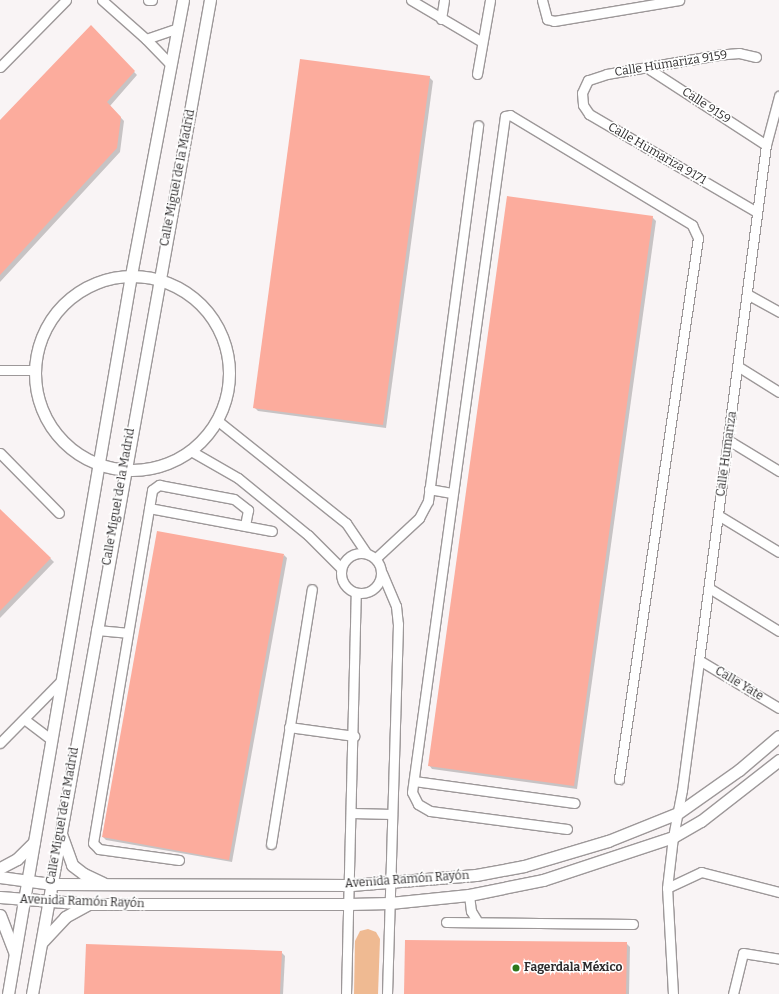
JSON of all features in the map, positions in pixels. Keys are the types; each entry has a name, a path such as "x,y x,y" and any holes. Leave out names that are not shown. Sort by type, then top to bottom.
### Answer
{"main road":[{"name":"Calle Miguel de la Madrid","path":"8,994 15,956 22,900 52,740 131,276 183,0"},
{"name":"Calle Miguel de la Madrid","path":"32,994 124,470 210,0"},
{"path":"131,276 159,279 186,292 202,306 223,337 230,366 228,395 218,421 205,438 191,451 170,463 155,468 124,470 100,465 78,454 59,438 48,423 36,394 34,370 38,345 48,323 64,303 83,288 106,279 131,276"},
{"name":"Avenida Ramón Rayón","path":"0,878 51,884 351,885 476,875 524,866 608,841 678,813 739,770 779,736"},
{"name":"Avenida Ramón Rayón","path":"0,897 47,902 90,904 349,904 390,903 469,895 543,880 673,836 701,821 779,760"},
{"path":"60,831 72,864 84,874 106,884"},
{"path":"0,868 17,860 34,841"},
{"path":"41,942 71,912 90,904"},
{"path":"0,915 6,924 15,956"}],"street":[{"path":"0,68 66,0"},
{"path":"102,0 146,39 171,66"},
{"path":"411,0 482,42"},
{"path":"441,19 444,0"},
{"path":"477,74 490,0"},
{"path":"542,0 547,19 554,21 679,0"},
{"path":"146,39 178,28"},
{"name":"Calle Humariza 9159","path":"588,80 646,67 729,53 756,57"},
{"name":"Calle 9159","path":"646,67 766,145"},
{"name":"Calle Humariza 9171","path":"588,80 583,88 582,99 589,114 757,212"},
{"name":"Calle Humariza","path":"673,994 667,888 673,836 678,813 700,660 718,515 739,367 766,145 779,96"},
{"path":"567,829 430,810 422,808 414,799 414,781 503,120 505,116 510,115 692,225 698,238 619,779"},
{"path":"376,558 419,518 428,500 478,125"},
{"path":"747,294 779,312"},
{"path":"739,367 779,392"},
{"path":"0,370 34,370"},
{"path":"218,421 346,523 366,553 376,558 398,616 387,994"},
{"path":"728,440 779,472"},
{"path":"191,451 238,478 308,535 341,568 344,583 356,593"},
{"path":"0,453 59,513"},
{"path":"179,860 99,849 93,843 152,490 159,485 231,498 248,510 245,526"},
{"path":"429,489 452,493"},
{"path":"149,508 272,531"},
{"path":"718,515 779,552"},
{"path":"341,568 351,555 366,553"},
{"path":"356,593 372,590 379,583 382,572"},
{"path":"709,588 779,631"},
{"path":"271,844 312,589"},
{"path":"346,994 351,885 356,593"},
{"path":"96,630 128,633"},
{"name":"Calle Yate","path":"700,660 779,708"},
{"path":"0,743 62,680"},
{"path":"24,719 52,740"},
{"path":"289,726 354,736"},
{"path":"414,781 575,804"},
{"path":"352,813 392,814"},
{"path":"667,888 701,872 779,892"},
{"path":"469,895 471,911 478,922"},
{"path":"446,922 633,924"},
{"path":"733,994 744,953 779,959"}],"shaded area":[{"path":"368,929 376,932 380,939 378,994 354,994 355,941 360,931"}],"building":[{"path":"91,25 135,71 107,102 121,117 117,148 0,275 0,120"},
{"path":"300,59 430,76 383,425 253,408"},
{"path":"507,196 653,216 574,786 428,766"},
{"path":"0,509 51,558 0,611"},
{"path":"157,531 284,554 229,860 102,837"},
{"name":"Fagerdala México","path":"405,940 627,942 626,994 404,994"},
{"path":"86,944 282,951 280,994 84,994"}],"place":[{"name":"Fagerdala México","path":"516,968"}]}
